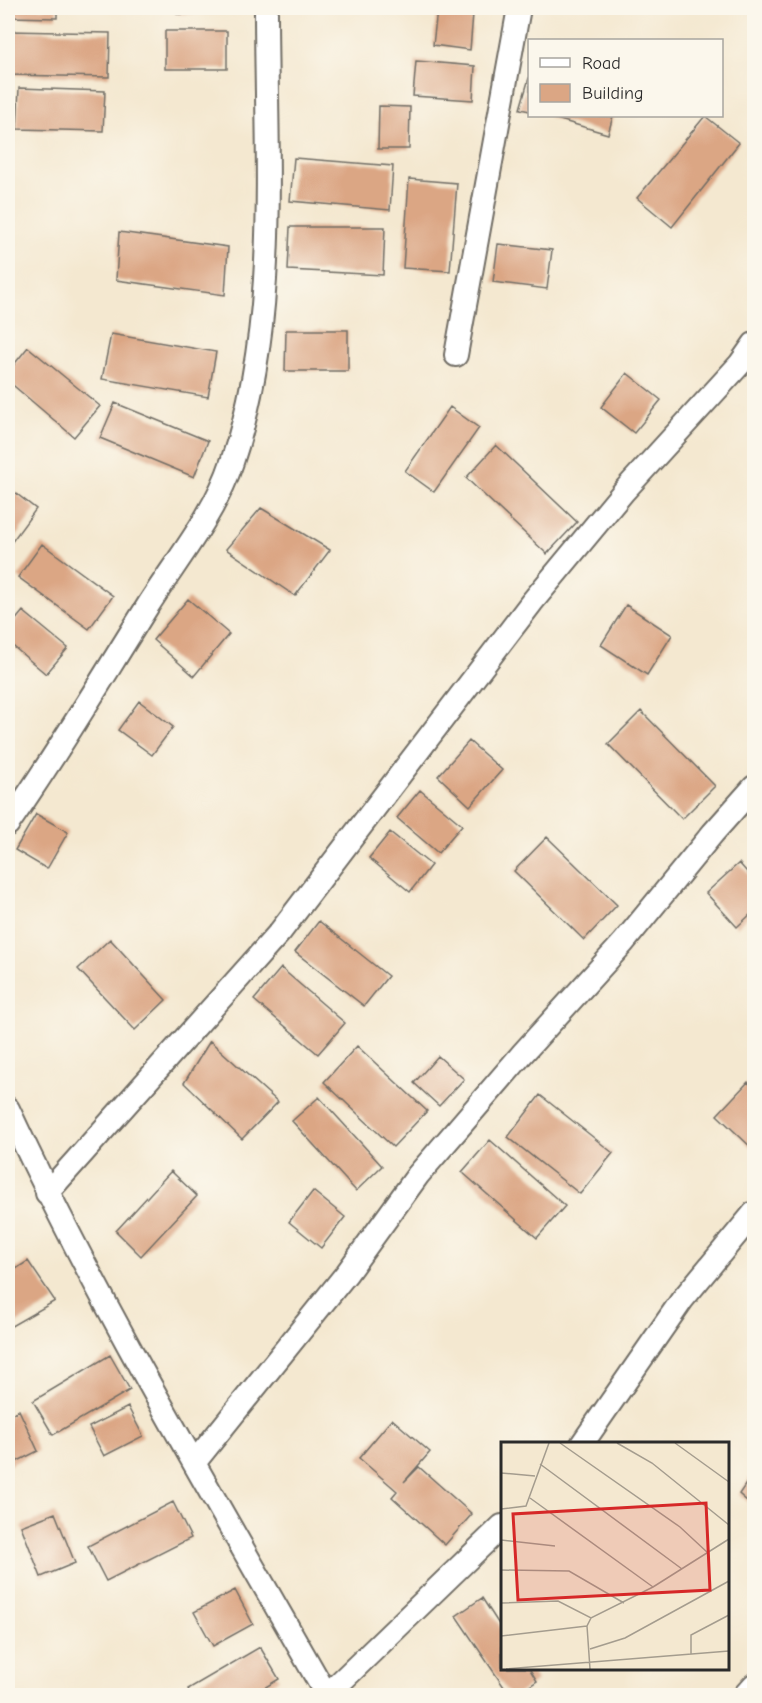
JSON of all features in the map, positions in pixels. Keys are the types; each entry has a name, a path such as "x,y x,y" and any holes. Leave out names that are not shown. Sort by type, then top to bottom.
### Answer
{"street":[{"path":"8,824 48,767 195,535 231,465 249,402 264,284 266,8"},
{"path":"456,354 519,8"},
{"path":"47,1193 280,932 532,602 624,491 740,364 754,344"},
{"path":"194,1463 347,1273 418,1174 623,943 713,833 754,787"},
{"path":"8,1109 47,1193 194,1463 327,1695 501,1527"},
{"path":"583,1442 682,1300 754,1213"},
{"path":"744,1695 754,1685"}],"building":[{"path":"8,8 57,8 57,18 8,17"},
{"path":"177,8 232,8 232,13 177,14"},
{"path":"437,10 473,14 470,50 433,45"},
{"path":"8,31 110,33 109,77 8,75"},
{"path":"165,31 227,31 227,69 165,69"},
{"path":"416,61 475,66 473,100 413,96"},
{"path":"528,81 528,111 520,109"},
{"path":"19,88 105,91 103,131 17,129"},
{"path":"379,106 410,107 409,149 378,149"},
{"path":"549,117 613,117 608,134"},
{"path":"704,117 739,143 672,227 637,198"},
{"path":"294,158 393,166 390,210 290,201"},
{"path":"409,179 457,183 450,271 403,268"},
{"path":"290,227 385,227 383,275 288,270"},
{"path":"119,232 228,247 225,295 116,280"},
{"path":"498,244 552,250 547,289 493,282"},
{"path":"286,330 348,330 348,371 285,371"},
{"path":"111,334 216,352 208,397 102,379"},
{"path":"28,347 100,406 74,437 8,381 8,372"},
{"path":"627,373 661,400 634,433 601,407"},
{"path":"115,403 208,441 194,477 100,438"},
{"path":"450,407 479,428 434,492 405,471"},
{"path":"496,445 577,522 547,554 466,478"},
{"path":"8,487 36,509 8,547"},
{"path":"261,508 330,550 295,596 226,549"},
{"path":"42,544 113,596 89,629 18,577"},
{"path":"188,599 229,634 194,676 153,640"},
{"path":"626,605 672,635 647,675 601,645"},
{"path":"23,611 68,648 46,674 8,642 8,629"},
{"path":"139,701 173,727 152,755 118,730"},
{"path":"641,711 715,786 682,819 608,744"},
{"path":"469,741 502,770 470,806 438,776"},
{"path":"420,790 462,825 438,853 397,818"},
{"path":"36,814 68,832 47,869 15,850"},
{"path":"390,832 431,865 410,892 369,858"},
{"path":"547,837 617,905 584,940 514,871"},
{"path":"739,863 754,880 754,911 737,927 706,893"},
{"path":"319,921 388,976 364,1006 295,952"},
{"path":"110,939 166,1000 135,1030 78,969"},
{"path":"281,968 345,1023 318,1054 254,1000"},
{"path":"210,1041 278,1102 242,1139 184,1083"},
{"path":"357,1046 427,1111 393,1147 324,1082"},
{"path":"438,1056 464,1079 439,1106 414,1083"},
{"path":"748,1082 754,1088 754,1150 717,1115"},
{"path":"540,1095 613,1153 580,1194 508,1137"},
{"path":"319,1097 382,1166 356,1191 292,1121"},
{"path":"490,1140 565,1206 537,1238 462,1172"},
{"path":"171,1171 197,1196 141,1256 116,1231"},
{"path":"313,1191 345,1217 321,1248 289,1222"},
{"path":"28,1261 55,1301 8,1328 8,1274"},
{"path":"110,1355 130,1390 53,1435 33,1401"},
{"path":"128,1407 143,1436 104,1456 89,1427"},
{"path":"19,1410 38,1451 8,1466 8,1416"},
{"path":"392,1419 430,1452 404,1482 419,1467 472,1514 445,1545 392,1497 397,1491 359,1458"},
{"path":"754,1472 754,1507 739,1494"},
{"path":"173,1502 191,1538 106,1581 88,1546"},
{"path":"55,1513 75,1563 41,1577 21,1526"},
{"path":"235,1590 253,1624 213,1646 194,1612"},
{"path":"482,1598 501,1627 501,1670 530,1670 537,1681 515,1696 510,1696 456,1616"},
{"path":"260,1647 279,1679 251,1696 192,1696 188,1689"}]}
